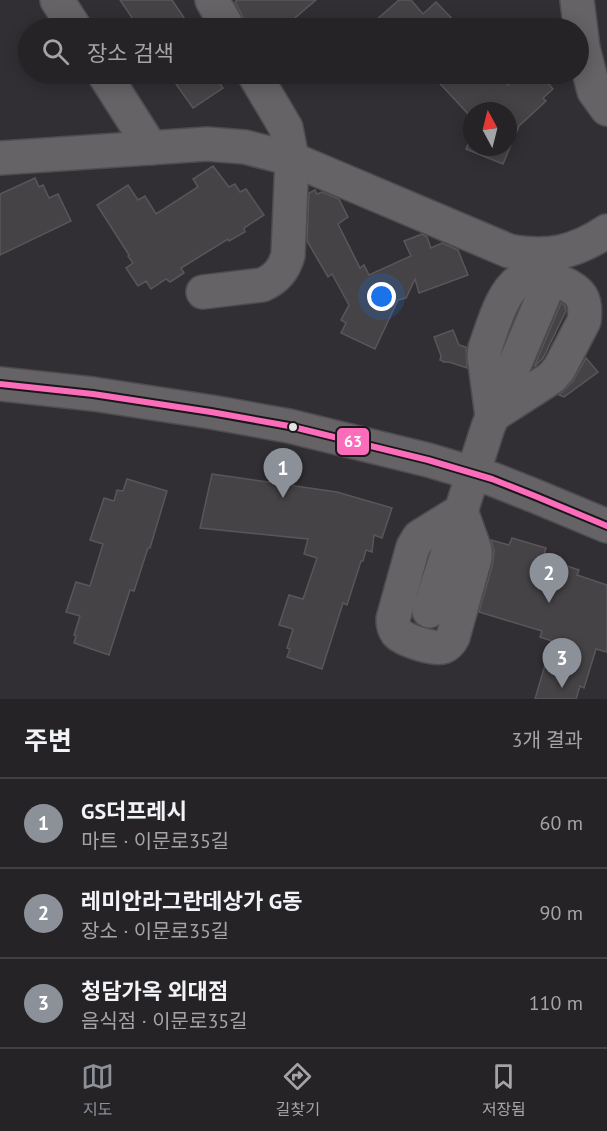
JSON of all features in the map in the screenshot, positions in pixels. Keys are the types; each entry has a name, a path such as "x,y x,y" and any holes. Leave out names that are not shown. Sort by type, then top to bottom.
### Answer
{"street":[{"path":"57,0 69,18"},
{"path":"212,0 222,18"},
{"path":"577,0 579,18"},
{"path":"589,72 594,92 607,109"},
{"path":"110,84 152,148"},
{"path":"203,292 271,282 279,275 288,255 292,159 286,128 260,84"},
{"path":"0,158 152,148 226,145 245,147 292,159 509,251 528,255 568,251 607,231"},
{"path":"429,610 492,416 544,295"},
{"path":"0,384 93,394 289,426 473,473 607,526"}],"building":[{"path":"120,0 172,0 184,18 132,18"},
{"path":"237,0 316,0 295,18 243,18 235,2"},
{"path":"399,0 411,0 423,14 436,2 451,18 378,18"},
{"path":"176,84 220,84 223,88 193,108"},
{"path":"440,84 549,84 553,89 543,98 546,101 519,126 517,131 517,102 463,102 463,108"},
{"path":"483,156 506,156 503,164"},
{"path":"213,166 229,187 235,184 240,192 246,189 264,215 244,228 245,232 229,241 228,239 181,268 184,273 170,282 166,279 151,289 146,281 138,286 126,268 133,263 129,255 97,205 128,185 138,200 145,196 156,214 198,187 193,179"},
{"path":"35,178 39,187 43,185 49,198 58,194 71,221 0,255 0,194"},
{"path":"315,190 317,194 322,192 339,199 348,217 338,224 360,268 364,265 369,275 411,256 404,241 422,234 427,237 431,248 442,243 458,250 468,275 419,293 415,279 406,298 398,300 375,349 341,333 346,323 341,320 349,305 332,274 328,277 307,241 309,193"},
{"path":"561,303 565,306 566,311 543,358 534,367"},
{"path":"453,330 459,345 466,347 467,368 440,360 441,356 434,337"},
{"path":"586,358 598,372 564,397 559,395 573,381"},
{"path":"212,474 337,492 392,508 382,538 374,535 372,552 366,550 363,561 361,561 347,605 343,603 322,669 287,657 290,649 287,648 293,629 279,625 289,595 303,599 317,558 304,554 308,539 200,528"},
{"path":"127,479 167,491 150,548 148,548 134,591 130,590 109,655 74,643 80,616 66,612 76,582 90,586 103,544 90,540 104,498 114,501 117,490 123,491"},
{"path":"512,538 546,548 543,558 579,570 577,575 607,585 607,652 596,649 584,688 580,686 576,699 535,699 552,641 540,637 542,631 479,612 493,563 494,550 491,540 509,545"}],"transit line":[{"name":"63","path":"0,384 93,394 289,426 428,460 492,479 607,526"}],"place":[{"name":"GS더프레시","path":"283,498"},
{"name":"레미안라그란데상가 G동","path":"549,603"},
{"name":"청담가옥 외대점","path":"562,688"}]}
